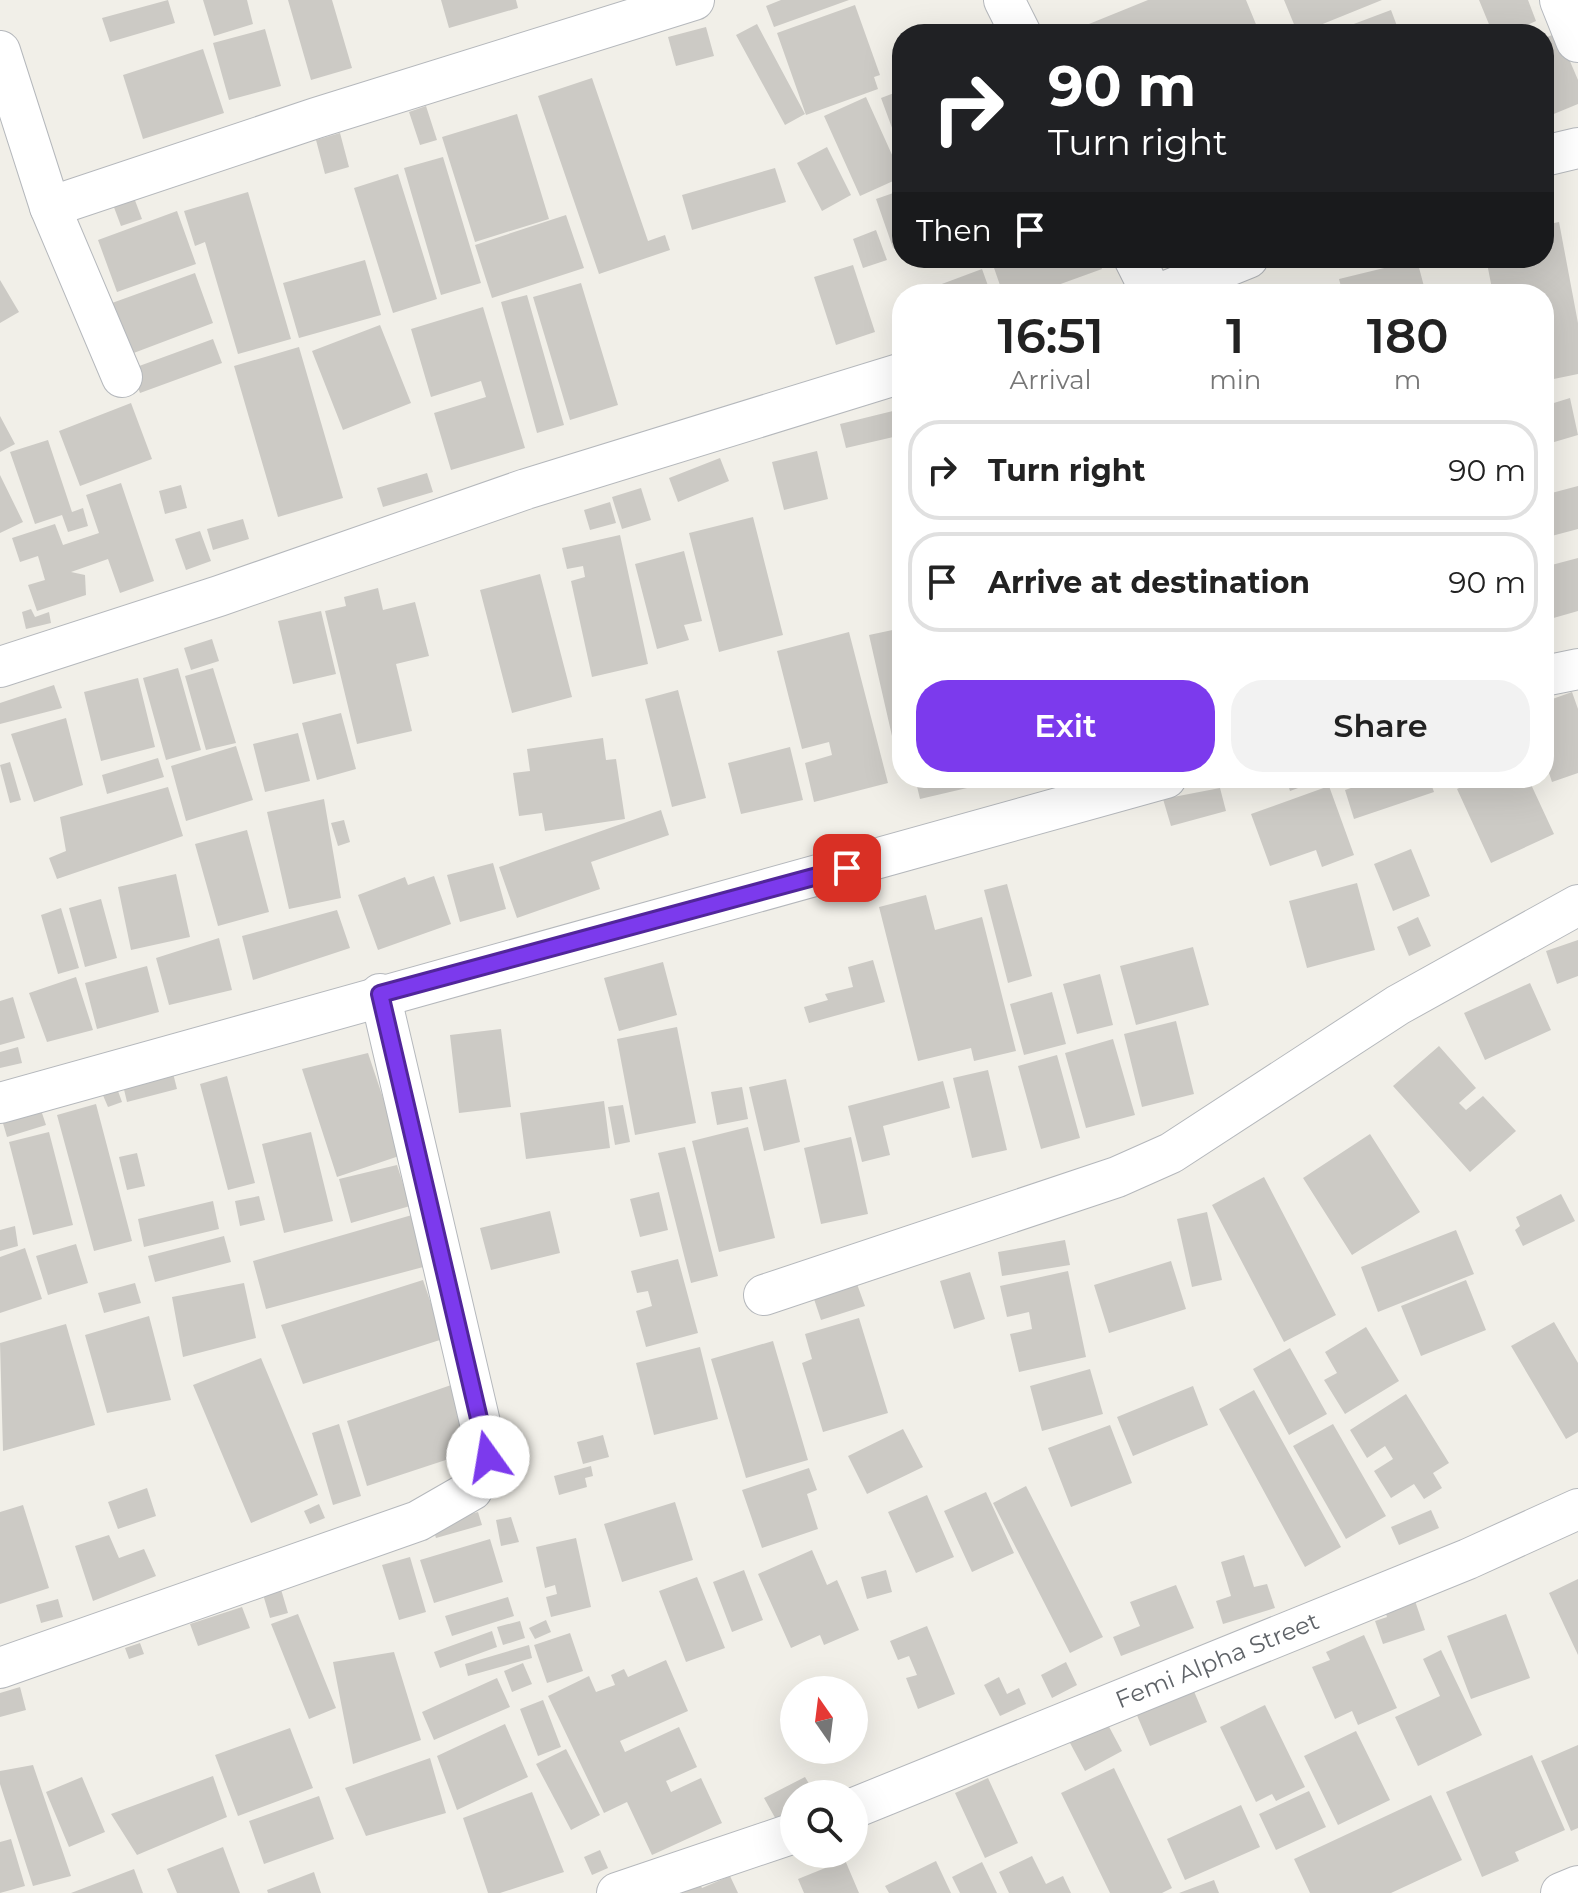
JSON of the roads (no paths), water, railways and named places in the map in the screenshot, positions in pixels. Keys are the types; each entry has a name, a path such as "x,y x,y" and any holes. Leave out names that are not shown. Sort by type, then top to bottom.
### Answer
{"street":[{"path":"50,207 316,118 694,0"},
{"path":"1004,0 1016,24"},
{"path":"1562,0 1578,40"},
{"path":"0,51 50,207 122,377"},
{"path":"1554,154 1578,148"},
{"path":"1184,284 1223,268"},
{"path":"0,667 219,596 526,489 892,376"},
{"path":"1554,674 1578,669"},
{"path":"0,1103 380,994 1130,788"},
{"path":"764,1295 1117,1177 1171,1153 1398,1005 1578,905"},
{"path":"0,1668 418,1521 472,1490 488,1457 380,994"},
{"name":"Femi Alpha Street","path":"868,1802 1468,1559 1578,1509"},
{"path":"617,1893 780,1838"},
{"path":"1561,1893 1578,1886"}]}
